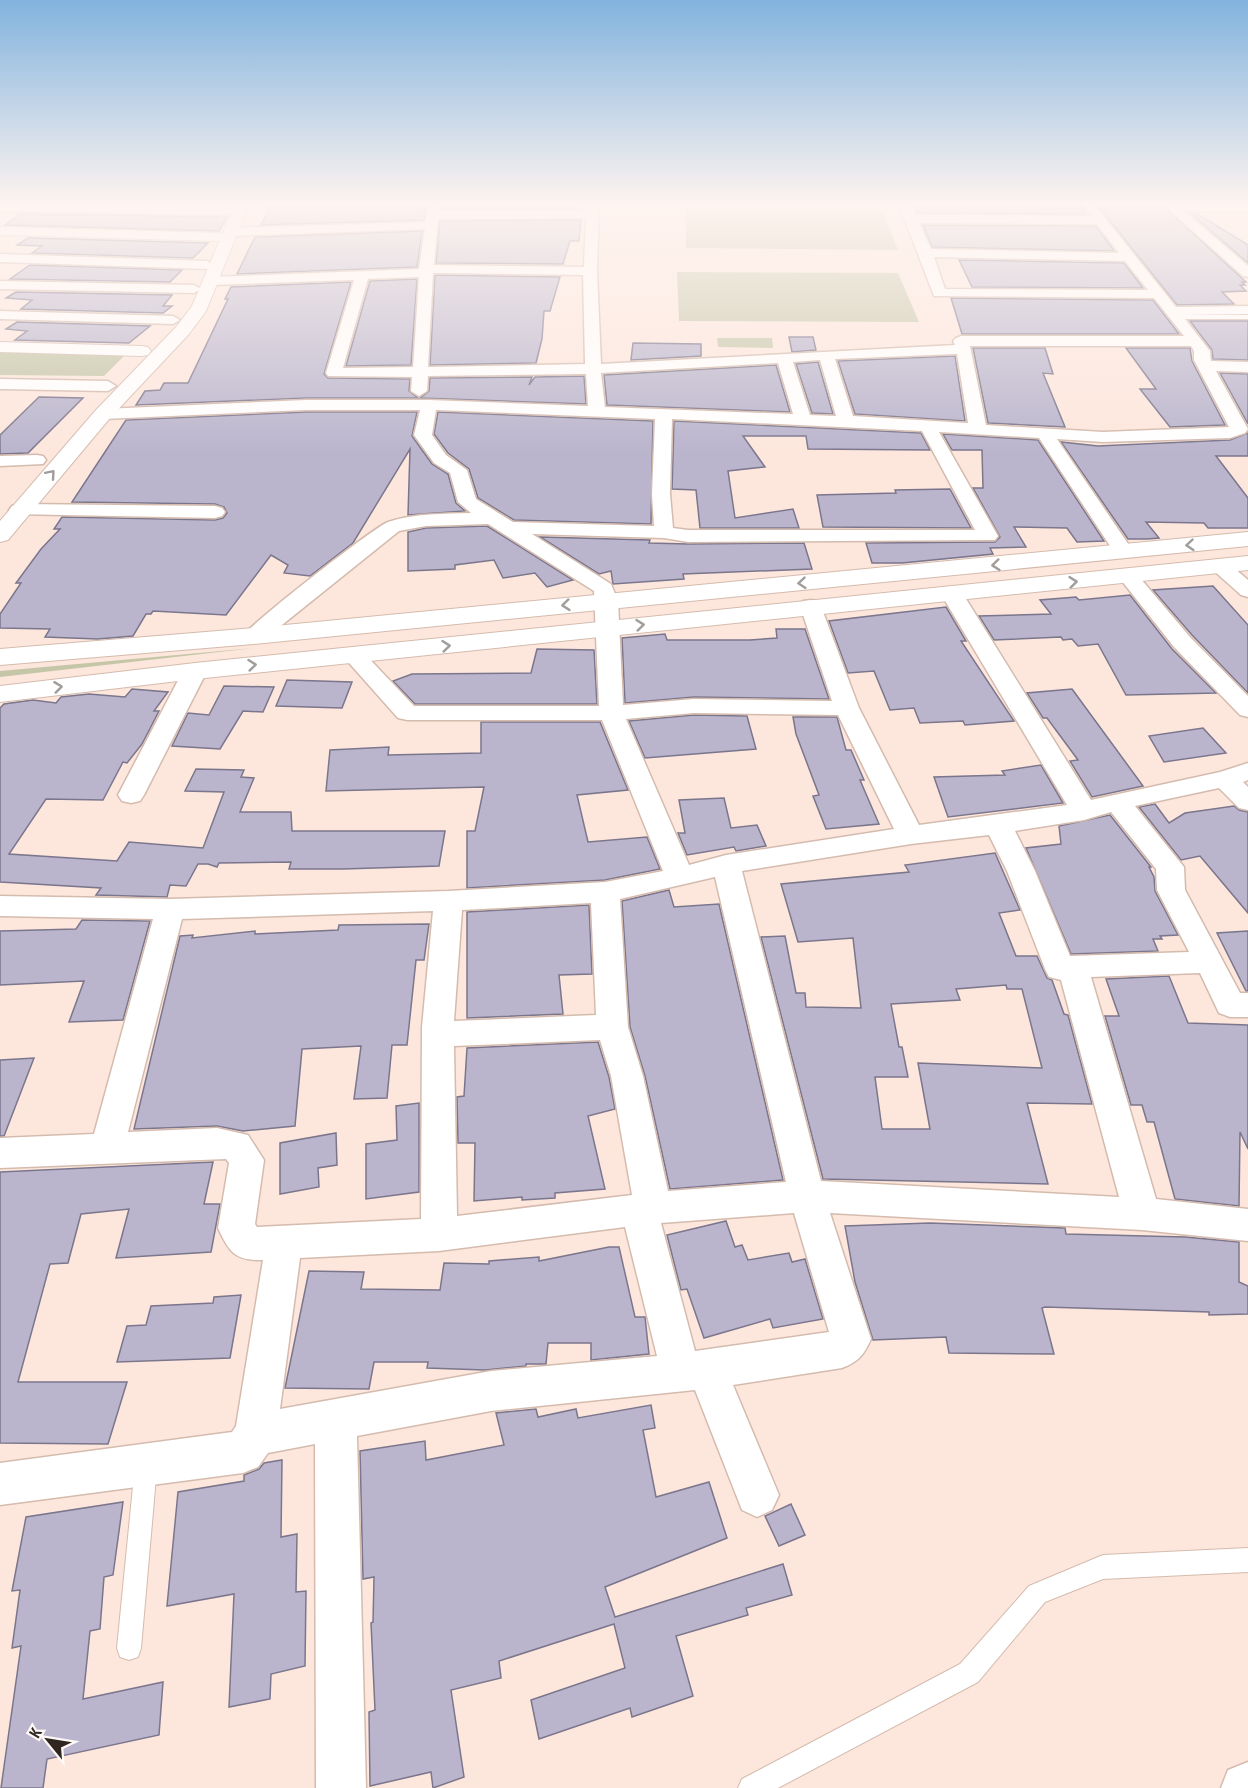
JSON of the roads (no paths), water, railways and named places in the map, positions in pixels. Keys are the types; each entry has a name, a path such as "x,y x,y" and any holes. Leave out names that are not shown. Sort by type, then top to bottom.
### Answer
{"main road":[{"path":"68,427 173,320 201,285"},
{"path":"0,535 103,414 183,330 200,307 207,285"},
{"path":"0,347 142,351"},
{"path":"22,476 53,444"},
{"path":"0,657 254,636 1248,540"},
{"path":"0,694 195,671 811,606 952,594 1248,563"}],"street":[{"path":"3,291 28,285"},
{"path":"359,285 334,373 593,369 964,349"},
{"path":"425,285 421,372 423,435 440,459 458,470 467,502 512,528 604,588 609,628 611,713 680,877"},
{"path":"590,285 593,369 597,411"},
{"path":"936,285 939,293 1158,294"},
{"path":"103,414 306,405 423,405 846,421 1104,437 1230,433 1239,429 1240,419 1205,366 1202,351 1196,341 1151,285"},
{"path":"1174,314 1248,310"},
{"path":"0,315 173,320"},
{"path":"978,429 962,341 1196,341"},
{"path":"826,355 846,421"},
{"path":"784,358 803,420"},
{"path":"1205,366 1248,367"},
{"path":"0,384 108,386"},
{"path":"664,414 662,494 664,532"},
{"path":"512,528 664,532 688,536 988,536 927,425"},
{"path":"1045,434 1123,551"},
{"path":"0,461 37,460"},
{"path":"19,510 215,512"},
{"path":"254,636 393,527 426,520 492,518"},
{"path":"1220,566 1248,591"},
{"path":"1128,576 1182,642 1248,710"},
{"path":"952,594 1084,811"},
{"path":"811,606 847,708 911,835"},
{"path":"353,656 407,713 611,713 694,706 847,708"},
{"path":"131,795 195,671"},
{"path":"0,906 170,909 448,902 605,892 680,877 726,864 1084,811 1117,801 1236,775 1248,802"},
{"path":"1117,801 1170,867 1170,890 1210,962 1230,1005 1248,1005"},
{"path":"998,825 1021,871 1060,969 1210,962"},
{"path":"256,1434 492,1391 694,1371 842,1349 851,1339 807,1196 726,864"},
{"path":"605,892 612,1027 627,1076 646,1209 694,1371 758,1496"},
{"path":"439,1234 438,1034 448,902"},
{"path":"107,1148 170,909"},
{"path":"1073,968 1142,1214"},
{"path":"438,1034 612,1027"},
{"path":"0,1153 217,1143 236,1145 247,1160 236,1228 248,1244 439,1234 646,1209 807,1196 1142,1214 1248,1225"},
{"path":"2,1490 146,1465 243,1452 256,1434 284,1242"},
{"path":"336,1419 341,1788"}],"lane":[{"path":"1174,314 1248,317"},
{"path":"129,1648 146,1465"},
{"path":"751,1788 969,1673 1037,1594 1103,1567 1248,1560"}]}
